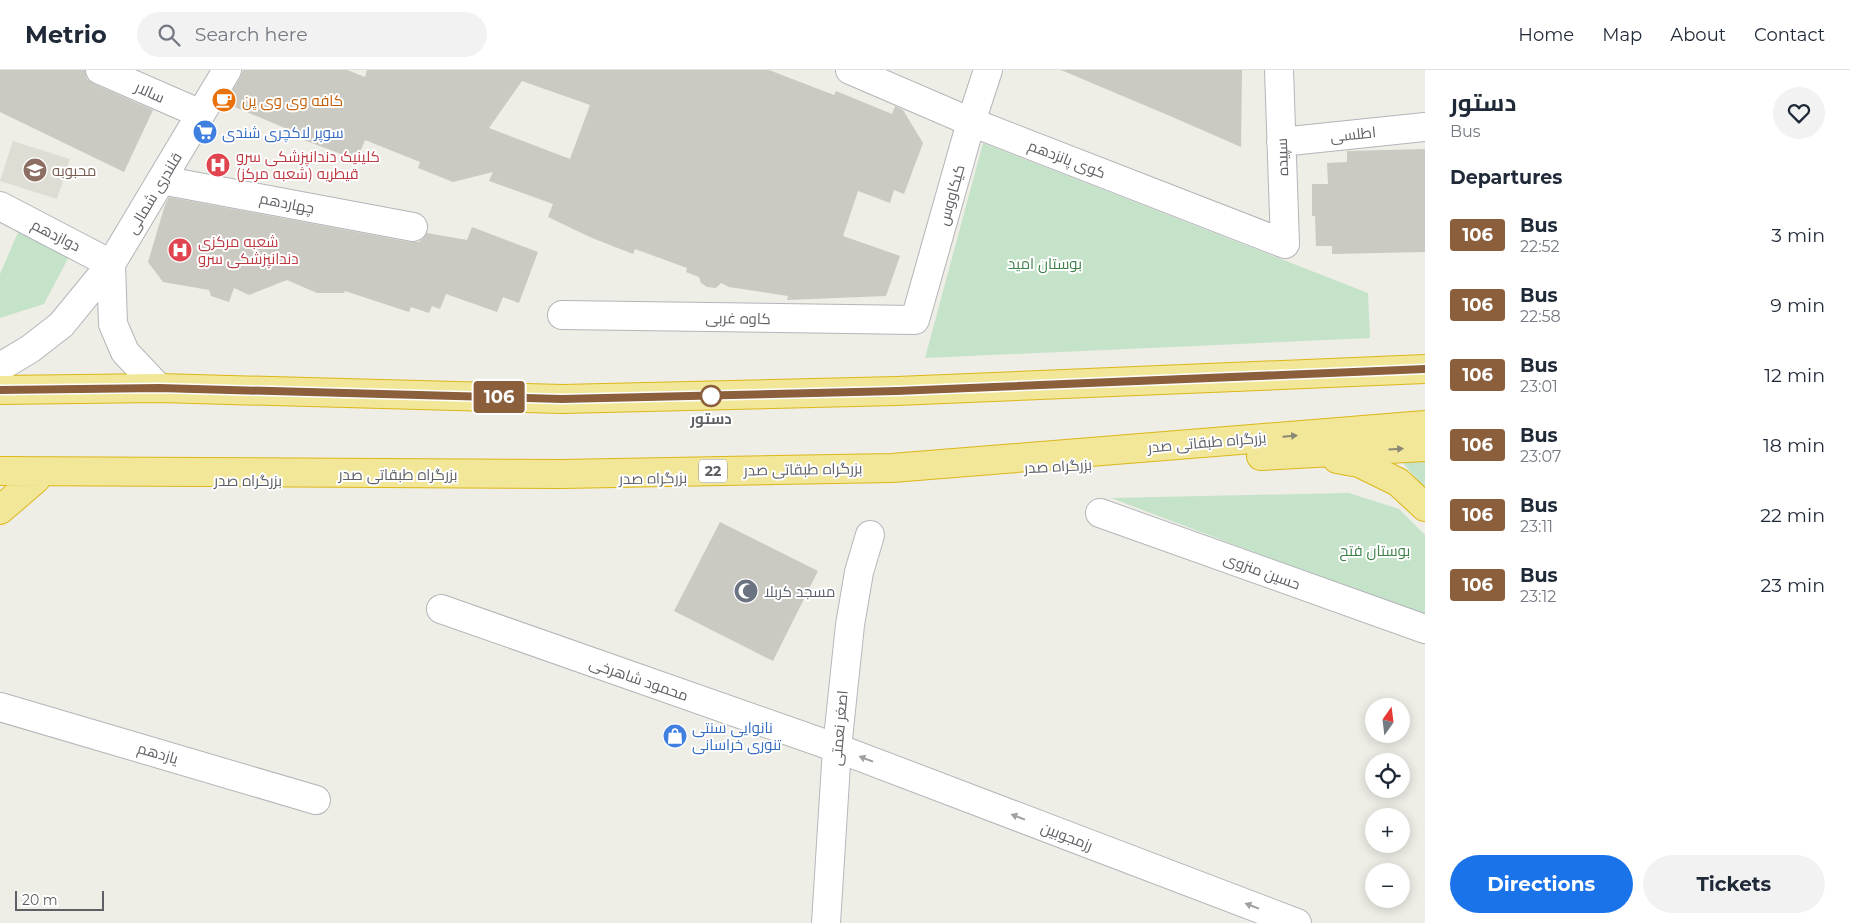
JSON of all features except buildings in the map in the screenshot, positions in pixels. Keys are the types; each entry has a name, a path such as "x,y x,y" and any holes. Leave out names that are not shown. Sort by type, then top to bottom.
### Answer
{"highway":[{"path":"0,390 159,388 562,399 897,391 1425,370"},
{"path":"0,400 572,406 896,401 1425,376"},
{"name":"بزرگراه طبقاتی صدر","path":"0,471 561,474 892,468 1425,425"},
{"name":"بزرگراه صدر","path":"0,479 561,480 882,475 1425,447"},
{"path":"1308,454 1359,463 1398,482 1425,507"},
{"path":"0,510 36,479"}],"street":[{"name":"سالار","path":"100,70 201,114"},
{"name":"قلندری شمالی","path":"0,367 30,349 61,325 111,264 227,70"},
{"name":"کوی پانزدهم","path":"850,70 971,122 1285,244"},
{"name":"کیکاووس","path":"915,320 971,122 988,70"},
{"name":"سپیده","path":"1279,70 1285,244"},
{"name":"اطلسی","path":"1281,142 1425,127"},
{"name":"چهاردهم","path":"161,180 412,227"},
{"name":"دوازدهم","path":"0,206 111,264"},
{"path":"111,264 113,324 124,352 159,388"},
{"name":"کاوه غربی","path":"562,315 915,320"},
{"name":"حسین منزوی","path":"1100,513 1425,630"},
{"name":"اصغر نعمتی","path":"826,923 837,748 850,625 859,572 870,535"},
{"name":"محمود شاهرخی","path":"441,609 837,748"},
{"name":"یازدهم","path":"0,707 316,800"},
{"name":"رزمجوبین","path":"837,748 1297,923"}],"shaded area":[{"name":"محبوبه","path":"13,141 70,159 57,199 0,181"}],"green space":[{"name":"بوستان امید","path":"983,143 1368,293 1370,338 925,358"},
{"path":"22,223 73,249 44,304 0,318 0,274"},
{"path":"1425,449 1425,489 1403,463 1366,453"},
{"name":"بوستان فتح","path":"1349,493 1399,509 1425,535 1425,617 1111,498"}],"bus line":[{"name":"106","path":"0,390 159,388 562,399 897,391 1425,369"}],"place":[{"name":"کافه وی وی یِن","path":"224,100"},
{"name":"سوپر لاکچری شندی","path":"205,132"},
{"name":"کلینیک دندانپزشکی سرو قیطریه (شعبه مرکز)","path":"218,165"},
{"name":"محبوبه","path":"35,170"},
{"name":"شعبه مرکزی دندانپزشکی سرو","path":"180,250"},
{"name":"دستور","path":"711,396"},
{"name":"مسجد کربلا","path":"746,591"},
{"name":"نانوایی سنتی تنوری خراسانی","path":"675,736"}]}
